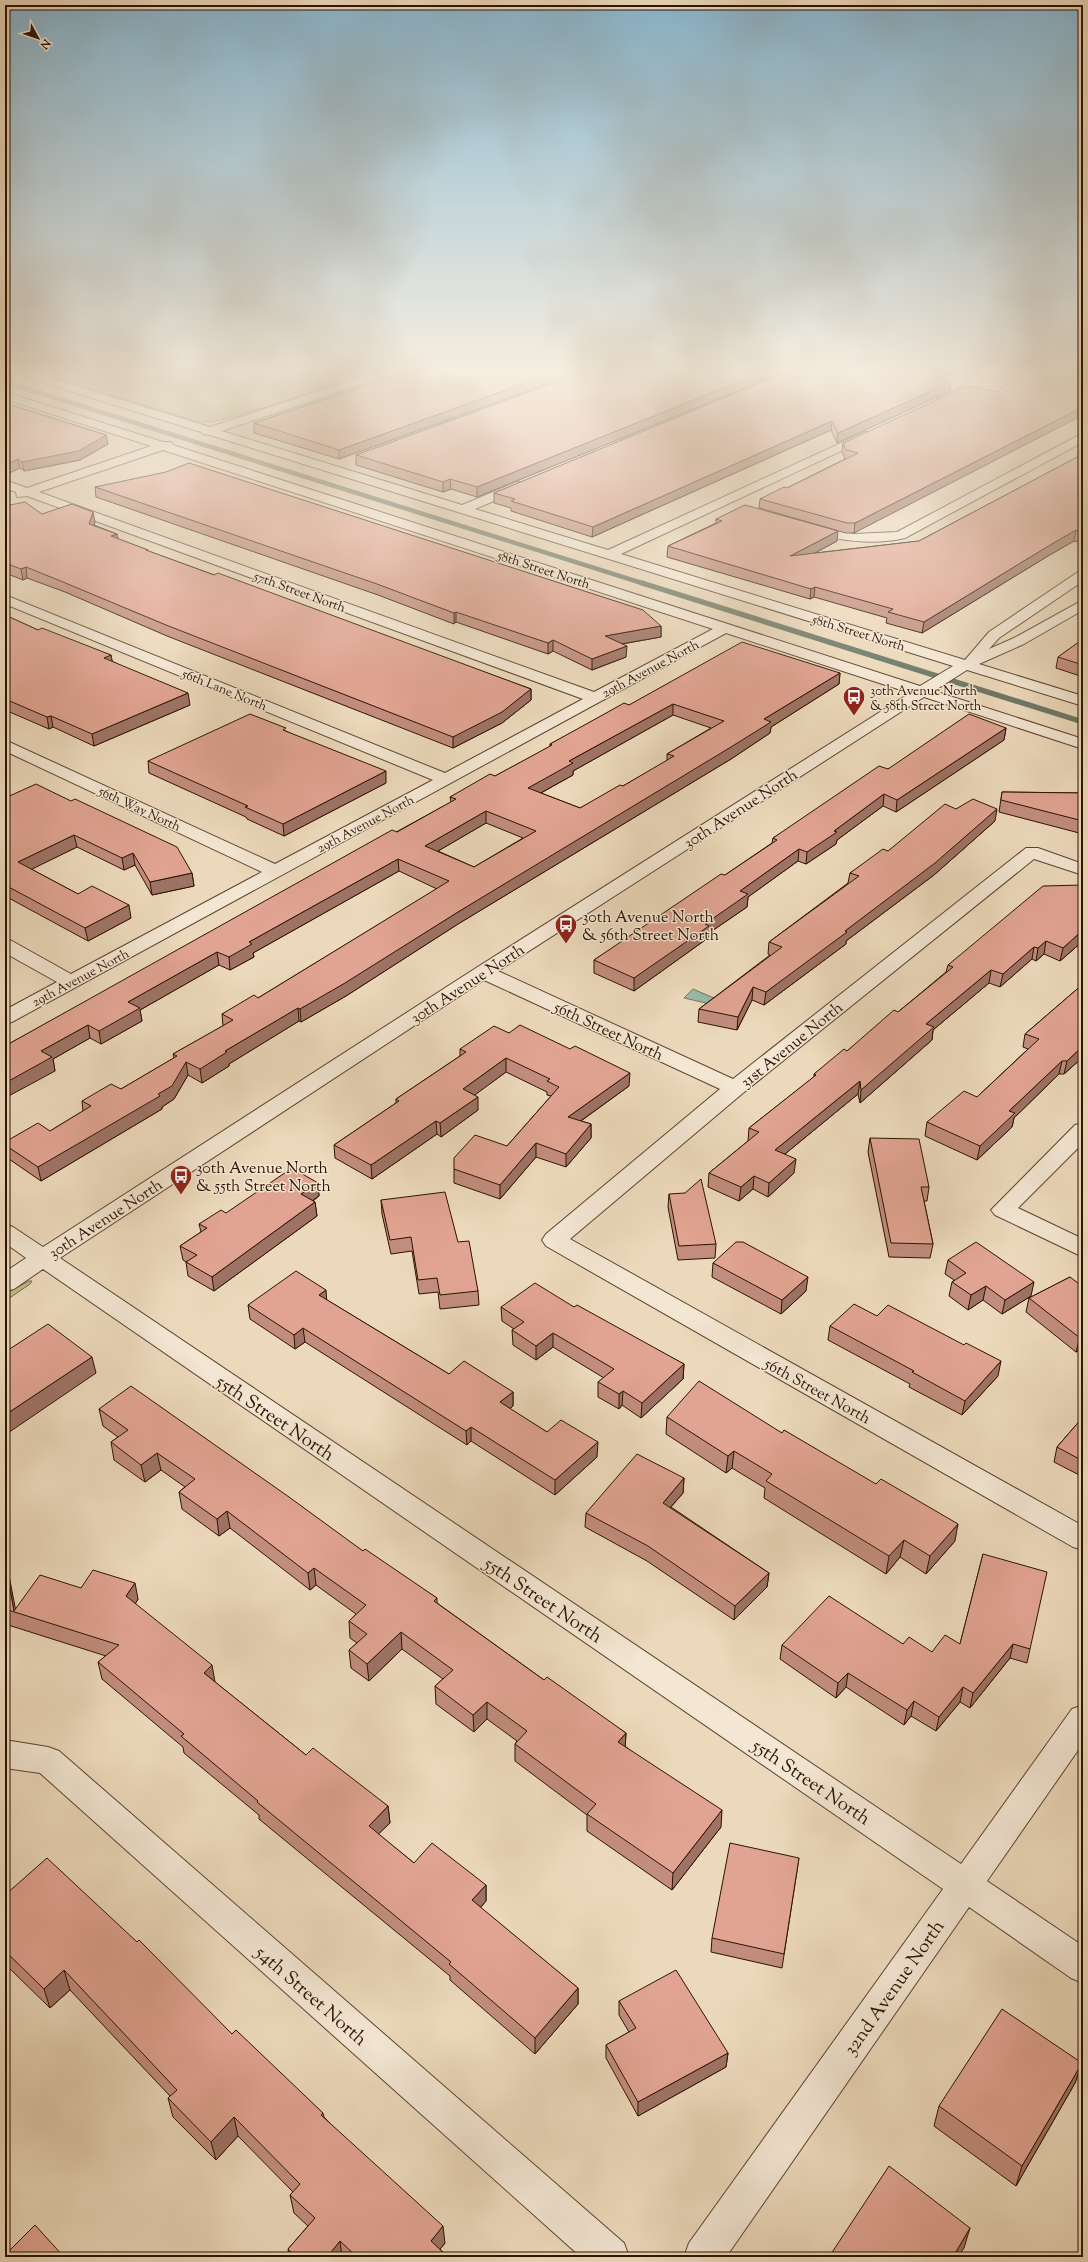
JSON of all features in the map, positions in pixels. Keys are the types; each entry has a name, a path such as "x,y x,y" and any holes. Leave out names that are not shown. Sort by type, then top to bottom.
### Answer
{"street":[{"path":"5,500 74,477"},
{"name":"58th Street North","path":"260,477 725,628 926,689 1083,744"},
{"name":"58th Street North","path":"359,477 608,554 960,668 1083,701"},
{"path":"608,554 776,477"},
{"path":"793,524 846,538 876,539 900,535 1009,477"},
{"path":"463,509 529,482"},
{"name":"57th Street North","path":"5,484 595,698"},
{"path":"719,503 741,509"},
{"path":"960,668 994,635 1083,575"},
{"name":"56th Lane North","path":"5,599 446,779"},
{"path":"960,668 1019,641 1083,604"},
{"name":"29th Avenue North","path":"5,1018 725,628"},
{"name":"30th Avenue North","path":"5,1283 483,972 960,668"},
{"name":"56th Way North","path":"5,745 275,871"},
{"name":"31st Avenue North","path":"554,1240 736,1088 1032,852 1083,870"},
{"path":"5,945 71,982"},
{"name":"56th Street North","path":"483,972 736,1088"},
{"path":"1083,1130 1003,1210 1083,1249"},
{"name":"55th Street North","path":"5,1232 1083,1966"},
{"name":"56th Street North","path":"554,1240 1083,1539"},
{"name":"32nd Avenue North","path":"703,2257 1083,1718"},
{"name":"54th Street North","path":"5,1754 48,1761 610,2257"}],"shaded area":[{"path":"693,989 723,1002 719,1006 684,998"},
{"path":"29,1281 32,1281 30,1284 5,1301 5,1294"}],"building":[{"path":"144,477 231,477 643,610 661,626 605,636 627,646 592,659 553,640 548,643 456,612 454,613 377,584 95,487"},
{"path":"425,477 503,477 477,487 450,479 443,482"},
{"path":"534,477 707,477 593,527 511,501 515,499 494,493"},
{"path":"810,477 946,477 855,523 847,523 760,499 784,487 787,488"},
{"path":"1040,477 1083,477 1083,530 1080,532 1076,530 1050,545 924,622 888,612 893,609 815,587 811,589 668,546 722,521 716,519 745,505 838,531 790,556 919,541"},
{"path":"25,502 42,514 72,504 93,512 89,524 117,534 111,536 214,575 218,573 531,689 502,712 453,737 166,625 26,567 21,569 5,563 5,506"},
{"path":"5,615 38,630 42,628 111,655 104,658 188,693 92,734 51,716 47,717 5,699"},
{"path":"1083,639 1083,665 1058,657"},
{"path":"742,642 840,673 764,719 771,722 458,912 345,983 300,1009 298,1008 225,1051 227,1052 200,1069 186,1062 172,1086 158,1094 160,1096 38,1167 5,1145 5,1142 38,1123 50,1131 91,1106 82,1101 111,1084 121,1089 177,1056 173,1054 233,1020 222,1014 254,995 258,998 449,881 398,859 249,942 252,944 229,957 217,952 128,1002 140,1008 99,1031 88,1025 41,1051 52,1057 5,1083 5,1046 392,830 397,832 456,799 450,797 490,774 495,776 624,703 629,705","holes":["673,704 724,721 667,754 674,756 623,786 620,785 580,808 528,788 573,763 569,761","486,811 536,831 474,867 425,846"]},
{"path":"250,714 286,728 283,730 386,771 283,824 245,807 248,806 148,761"},
{"path":"969,714 1006,728 897,800 884,794 834,831 837,832 807,852 799,849 740,891 748,894 705,924 709,926 634,978 594,960 721,874 725,875 777,840 773,838 879,766 888,769"},
{"path":"36,784 71,801 75,799 177,847 192,873 150,882 133,853 122,858 74,835 18,862 78,894 92,886 129,905 85,928 5,885 5,798"},
{"path":"1002,792 1083,793 1083,821 1001,800"},
{"path":"973,799 997,809 935,863 845,931 847,932 766,992 753,987 738,1017 699,1009 782,947 769,942 859,876 850,873 883,849 888,851 945,804 956,809"},
{"path":"1083,885 1083,930 1063,948 1046,941 1038,948 1034,947 1003,974 991,970 926,1024 934,1027 861,1090 860,1081 775,1150 796,1159 769,1183 754,1176 741,1187 709,1173 759,1132 749,1128 816,1075 814,1074 844,1049 847,1051 894,1010 898,1012 953,967 948,965 1043,886"},
{"path":"1083,984 1083,1046 1067,1061 1062,1061 1009,1111 1015,1113 980,1146 927,1122 964,1091 977,1097 1039,1039 1025,1034"},
{"path":"520,1025 570,1049 575,1046 630,1073 568,1117 591,1124 566,1154 536,1143 500,1185 454,1169 454,1158 475,1135 507,1146 559,1087 547,1081 550,1079 506,1058 463,1089 478,1097 440,1123 436,1121 371,1165 334,1145 399,1101 396,1099 466,1052 460,1049 494,1026 509,1033"},
{"path":"870,1138 919,1139 929,1187 921,1187 933,1244 891,1243"},
{"path":"292,1168 318,1183 301,1194 315,1202 212,1277 186,1262 197,1255 180,1246 207,1228 199,1224 221,1210 226,1213"},
{"path":"701,1179 716,1244 679,1246 669,1194 685,1193"},
{"path":"445,1192 458,1242 469,1241 478,1291 440,1295 437,1278 418,1280 411,1237 390,1240 381,1200"},
{"path":"736,1242 743,1242 808,1277 782,1300 713,1263"},
{"path":"976,1242 1034,1282 1005,1300 986,1286 971,1295 952,1282 966,1273 948,1260"},
{"path":"296,1271 326,1290 319,1295 449,1374 464,1361 513,1392 500,1402 547,1432 561,1420 598,1442 555,1480 471,1427 466,1431 303,1328 294,1335 248,1305"},
{"path":"1070,1277 1083,1287 1083,1336 1080,1338 1029,1298"},
{"path":"535,1283 574,1307 577,1305 684,1364 642,1403 623,1391 619,1394 598,1382 614,1369 553,1333 536,1346 512,1330 524,1322 501,1307"},
{"path":"854,1304 877,1316 888,1305 964,1345 966,1343 1001,1361 965,1401 912,1372 914,1371 830,1326"},
{"path":"48,1324 92,1357 5,1415 5,1352"},
{"path":"699,1381 782,1433 784,1430 876,1484 881,1479 958,1524 930,1556 904,1540 889,1556 766,1481 772,1474 734,1451 728,1456 667,1417"},
{"path":"131,1386 363,1551 365,1549 437,1598 434,1601 544,1680 547,1677 626,1733 618,1742 722,1810 673,1873 587,1814 596,1804 515,1744 527,1731 487,1702 473,1715 435,1686 453,1670 401,1632 367,1664 349,1650 367,1634 349,1621 366,1605 314,1568 308,1573 227,1511 217,1519 179,1492 195,1479 157,1453 141,1465 111,1442 128,1430 99,1409"},
{"path":"1083,1417 1083,1461 1057,1447"},
{"path":"637,1454 684,1478 663,1503 769,1573 735,1606 648,1546 586,1513"},
{"path":"983,1554 1047,1572 1030,1649 1013,1644 973,1693 963,1687 939,1717 914,1701 907,1710 848,1673 838,1683 782,1645 829,1596 903,1644 909,1637 932,1652 945,1635 960,1644"},
{"path":"5,1562 14,1611 40,1575 81,1588 93,1570 135,1583 126,1596 212,1665 204,1673 306,1755 313,1748 388,1806 369,1826 414,1863 432,1843 486,1885 472,1900 578,1988 535,2038 449,1964 451,1962 257,1802 258,1801 181,1736 184,1734 98,1662 119,1645 5,1609"},
{"path":"730,1843 799,1858 784,1954 712,1938"},
{"path":"47,1858 137,1942 139,1940 232,2034 236,2030 323,2113 321,2115 443,2226 431,2241 448,2257 357,2257 340,2241 327,2257 296,2257 288,2249 315,2218 290,2195 300,2184 234,2117 211,2142 168,2098 177,2090 64,1970 44,1989 5,1951 5,1895"},
{"path":"676,1970 728,2053 638,2102 606,2045 636,2028 619,2001"},
{"path":"1002,2009 1082,2063 1022,2166 939,2106"},
{"path":"889,2166 970,2228 953,2257 829,2257"},
{"path":"35,2225 64,2257 5,2257 5,2255"}],"waterway":[{"path":"305,477 645,584"},
{"path":"642,583 1083,722"}],"place":[{"name":"30th Avenue North & 58th Street North","path":"854,716"},
{"name":"30th Avenue North & 56th Street North","path":"566,944"},
{"name":"30th Avenue North & 55th Street North","path":"181,1196"}]}
